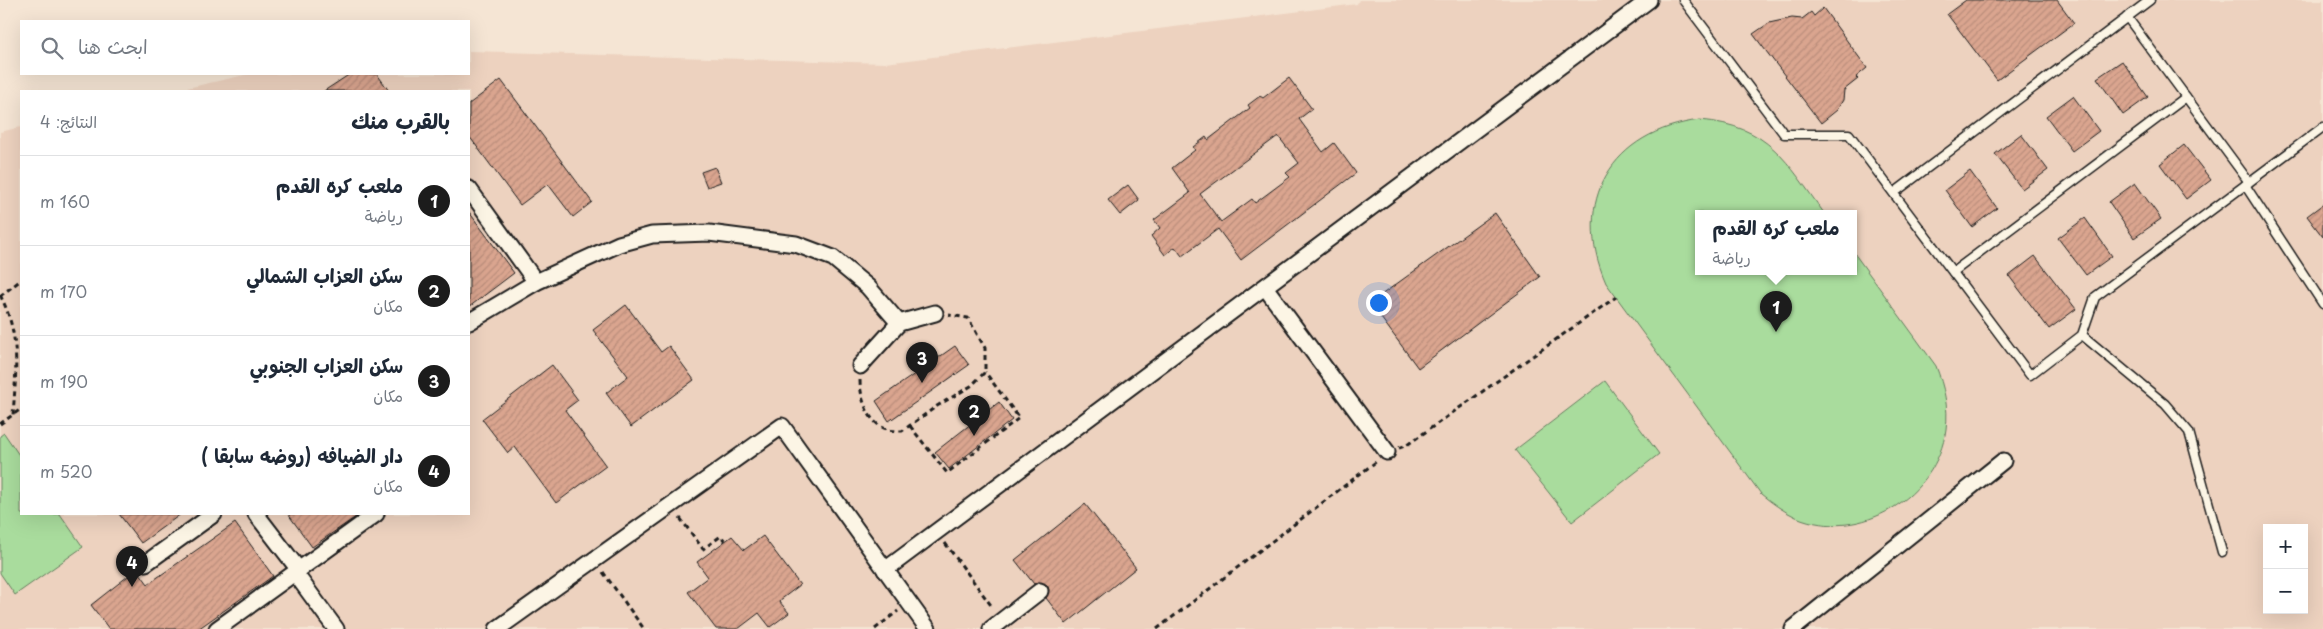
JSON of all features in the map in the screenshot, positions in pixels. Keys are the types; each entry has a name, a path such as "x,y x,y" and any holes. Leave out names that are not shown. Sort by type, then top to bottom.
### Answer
{"street":[{"path":"885,570 1649,0"},
{"path":"472,199 536,282"},
{"path":"470,321 536,282 619,244 652,235 709,233 796,244 833,258 868,288 899,323"},
{"path":"1265,287 1387,452"},
{"path":"860,366 899,323 935,313"},
{"path":"497,629 782,426 928,629"},
{"path":"1793,629 2003,461"},
{"path":"146,563 213,515"},
{"path":"257,515 336,629"},
{"path":"217,629 375,515"},
{"path":"997,625 1040,591"}],"lane":[{"path":"1684,0 1784,134 1850,134 2030,375 2082,335 2095,297 2323,127"},
{"path":"1894,193 2150,0"},
{"path":"2127,17 2186,96 2247,184 2323,304"},
{"path":"1953,272 2186,96"},
{"path":"2082,335 2166,404 2189,432 2222,552"}],"path":[{"path":"13,415 16,342 11,319 0,296 20,281"},
{"path":"910,426 947,473 1019,418 986,372 985,348 968,318 935,313"},
{"path":"860,366 860,392 869,415 885,429 902,431 937,406 971,386 986,372"},
{"path":"0,424 20,410"},
{"path":"670,505 704,549 721,536 725,541"},
{"path":"942,538 997,625"},
{"path":"594,560 644,629"},
{"path":"875,629 909,603"}],"shaded area":[{"path":"1359,0 2323,0 2323,629 0,629 0,132 20,127 20,515 470,515 470,90 178,90 245,75 470,75 470,51 885,63 1357,4"}],"green space":[{"path":"1700,120 1744,130 1760,138 1787,162 1822,210 1695,210 1695,275 1857,275 1857,257 1936,366 1943,389 1947,413 1946,429 1940,453 1928,475 1911,494 1892,509 1869,519 1845,524 1820,524 1791,515 1761,494 1606,283 1596,253 1593,224 1597,198 1606,175 1622,155 1643,139 1669,127"},
{"path":"1605,381 1659,454 1572,522 1515,450"},
{"path":"4,433 20,457 20,515 61,515 83,547 15,595 0,573 0,436"}],"building":[{"path":"1966,0 2057,0 2074,23 1997,80 1947,14"},
{"path":"1823,8 1867,68 1856,77 1858,79 1844,90 1843,100 1837,110 1821,123 1753,34 1769,23 1792,18 1802,19 1811,12 1814,16"},
{"path":"2122,61 2148,97 2123,115 2097,78"},
{"path":"348,75 378,75 388,90 326,90"},
{"path":"1289,78 1312,109 1299,119 1323,152 1334,143 1356,173 1241,260 1218,229 1182,256 1175,247 1165,255 1151,236 1160,228 1154,220 1190,193 1172,168 1195,150 1193,147 1206,137 1208,140 1250,108 1248,105 1260,96 1263,98","holes":["1278,136 1299,163 1286,173 1290,177 1255,203 1252,199 1221,222 1200,194"]},
{"path":"501,80 592,202 573,217 548,184 520,205 470,137 470,103"},
{"path":"2073,96 2099,131 2072,151 2046,116"},
{"path":"2021,134 2048,170 2022,189 1995,154"},
{"path":"2184,145 2211,180 2186,199 2160,164"},
{"path":"715,167 721,182 707,187 701,172"},
{"path":"1970,171 1997,208 1972,227 1945,190"},
{"path":"2135,183 2161,219 2134,238 2109,202"},
{"path":"1128,185 1139,200 1120,215 1108,200"},
{"path":"2323,204 2323,237 2307,216"},
{"path":"470,213 514,273 470,306"},
{"path":"1495,213 1540,277 1418,368 1370,303"},
{"path":"2085,218 2112,256 2086,275 2058,238"},
{"path":"2035,256 2076,309 2049,329 2009,276"},
{"path":"626,305 661,352 669,346 694,380 631,427 606,393 628,376 593,330"},
{"path":"955,346 969,365 889,421 876,401"},
{"path":"552,365 578,400 565,410 606,466 556,503 515,447 508,453 482,419"},
{"path":"999,402 1012,420 949,469 935,452"},
{"path":"1085,504 1136,568 1066,624 1046,598 1049,590 1047,585 1039,582 1034,584 1015,560"},
{"path":"120,515 180,515 141,543"},
{"path":"289,515 359,515 312,547"},
{"path":"235,523 273,576 198,629 109,629 91,605 137,569 148,584"},
{"path":"732,536 744,550 763,536 800,585 779,601 789,613 770,627 759,613 738,629 716,629 688,592 708,577 697,562"}],"place":[{"name":"ملعب كره القدم","path":"1776,332"},
{"name":"سكن العزاب الجنوبي","path":"922,383"},
{"name":"سكن العزاب الشمالي","path":"974,436"},
{"name":"دار الضيافه (روضه سابقا )","path":"132,587"}]}
